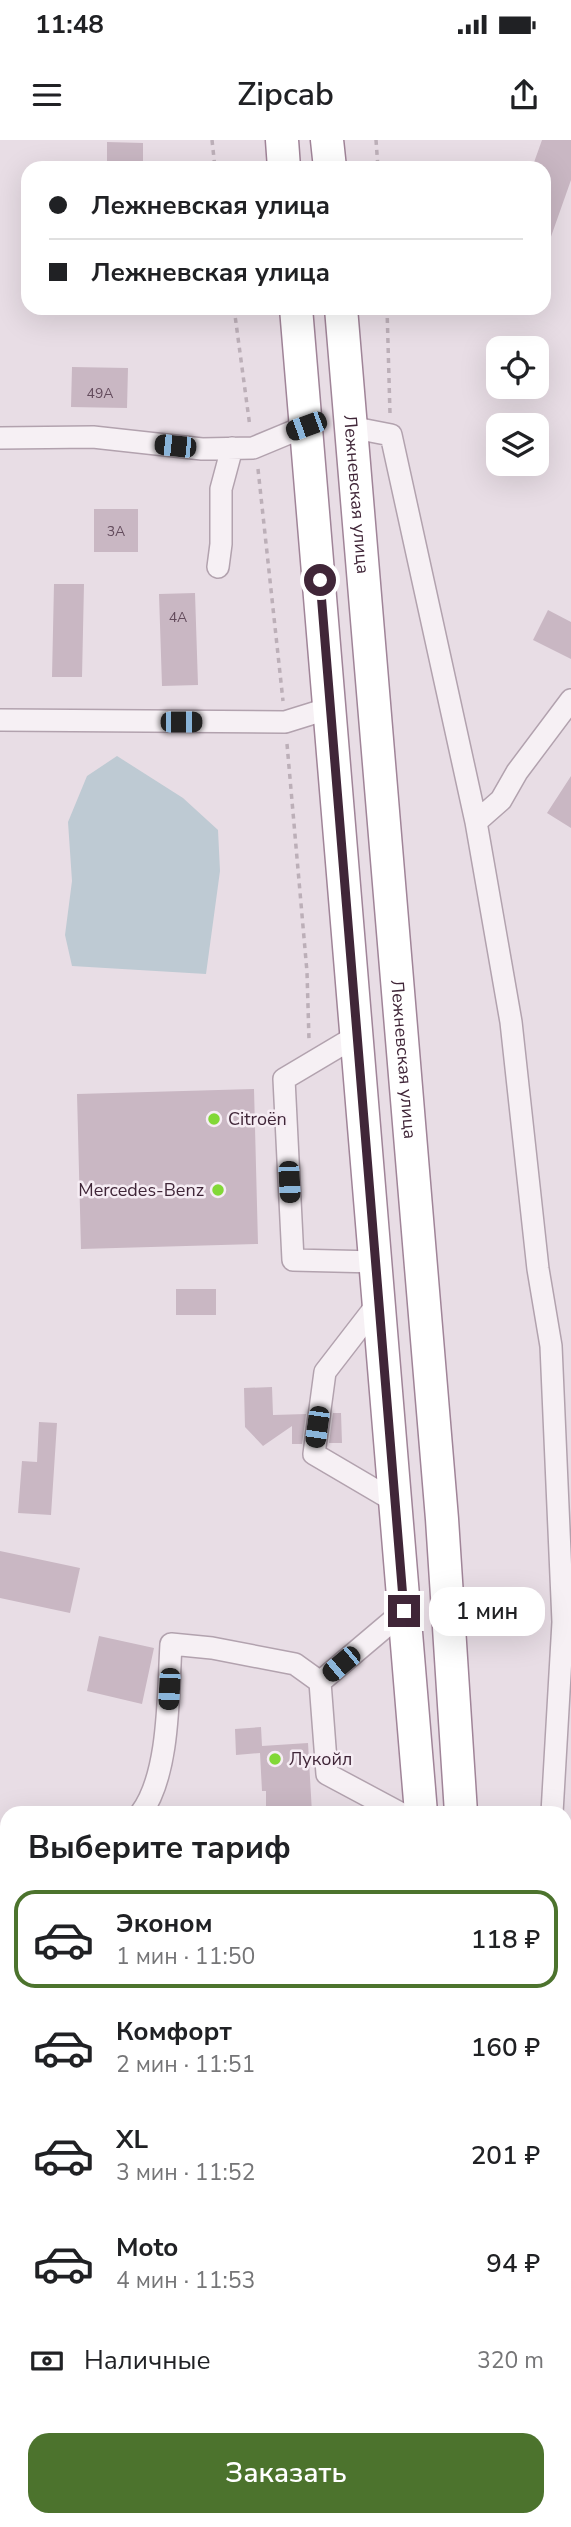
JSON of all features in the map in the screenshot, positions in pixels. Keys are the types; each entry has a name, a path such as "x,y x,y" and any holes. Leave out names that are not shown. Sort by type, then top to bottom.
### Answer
{"highway":[{"path":"282,140 284,161"},
{"path":"327,140 329,161"},
{"path":"297,315 420,1806"},
{"name":"Лежневская улица","path":"342,315 442,1519 461,1806"}],"street":[{"path":"0,438 93,437 202,449 242,448 306,426"},
{"path":"350,427 391,435 476,822 511,1022 538,1269 561,1345 563,1622 552,1806"},
{"path":"218,567 221,544 221,489 242,448"},
{"path":"476,822 501,800 517,772 571,700"},
{"path":"0,720 285,722 330,708"},
{"path":"358,1035 284,1079 293,1260 376,1262"},
{"path":"379,1302 325,1372 314,1454 394,1501"},
{"path":"320,1682 404,1611"},
{"path":"146,1806 150,1800 167,1733 171,1644 212,1648 295,1664 320,1682 327,1774 387,1806"}],"path":[{"path":"212,140 214,161"},
{"path":"376,140 378,161"},
{"path":"234,315 242,448 257,457 285,722 307,972 309,1063"},
{"path":"387,315 391,435"}],"shaded area":[{"path":"117,756 183,798 218,830 220,871 206,974 72,966 65,935 72,881 68,822 87,776"}],"building":[{"path":"542,140 571,140 571,180 551,237 551,161 534,161"},
{"path":"107,142 143,143 143,161 107,161"},
{"path":"72,367 128,368 127,408 71,407"},
{"path":"94,509 138,509 138,552 94,552"},
{"path":"54,584 84,584 82,677 52,677"},
{"path":"195,593 198,685 162,686 159,594"},
{"path":"548,610 571,622 571,659 533,640"},
{"path":"571,776 571,828 547,813"},
{"path":"254,1089 258,1244 81,1249 77,1094"},
{"path":"176,1289 216,1289 216,1315 176,1315"},
{"path":"272,1387 273,1415 306,1414 302,1444 292,1444 292,1426 263,1446 245,1427 244,1388"},
{"path":"333,1413 341,1413 342,1443 329,1443"},
{"path":"39,1422 57,1423 51,1515 18,1513 22,1461 37,1462"},
{"path":"0,1551 80,1568 70,1613 0,1598"},
{"path":"99,1636 154,1648 142,1704 87,1691"},
{"path":"261,1727 262,1746 308,1743 312,1806 266,1806 266,1791 262,1791 260,1753 236,1755 235,1729"}],"place":[{"name":"Citroën","path":"214,1119"},
{"name":"Mercedes-Benz","path":"218,1190"},
{"name":"Лукойл","path":"275,1759"}],"route":[{"path":"320,580 404,1611"}]}
